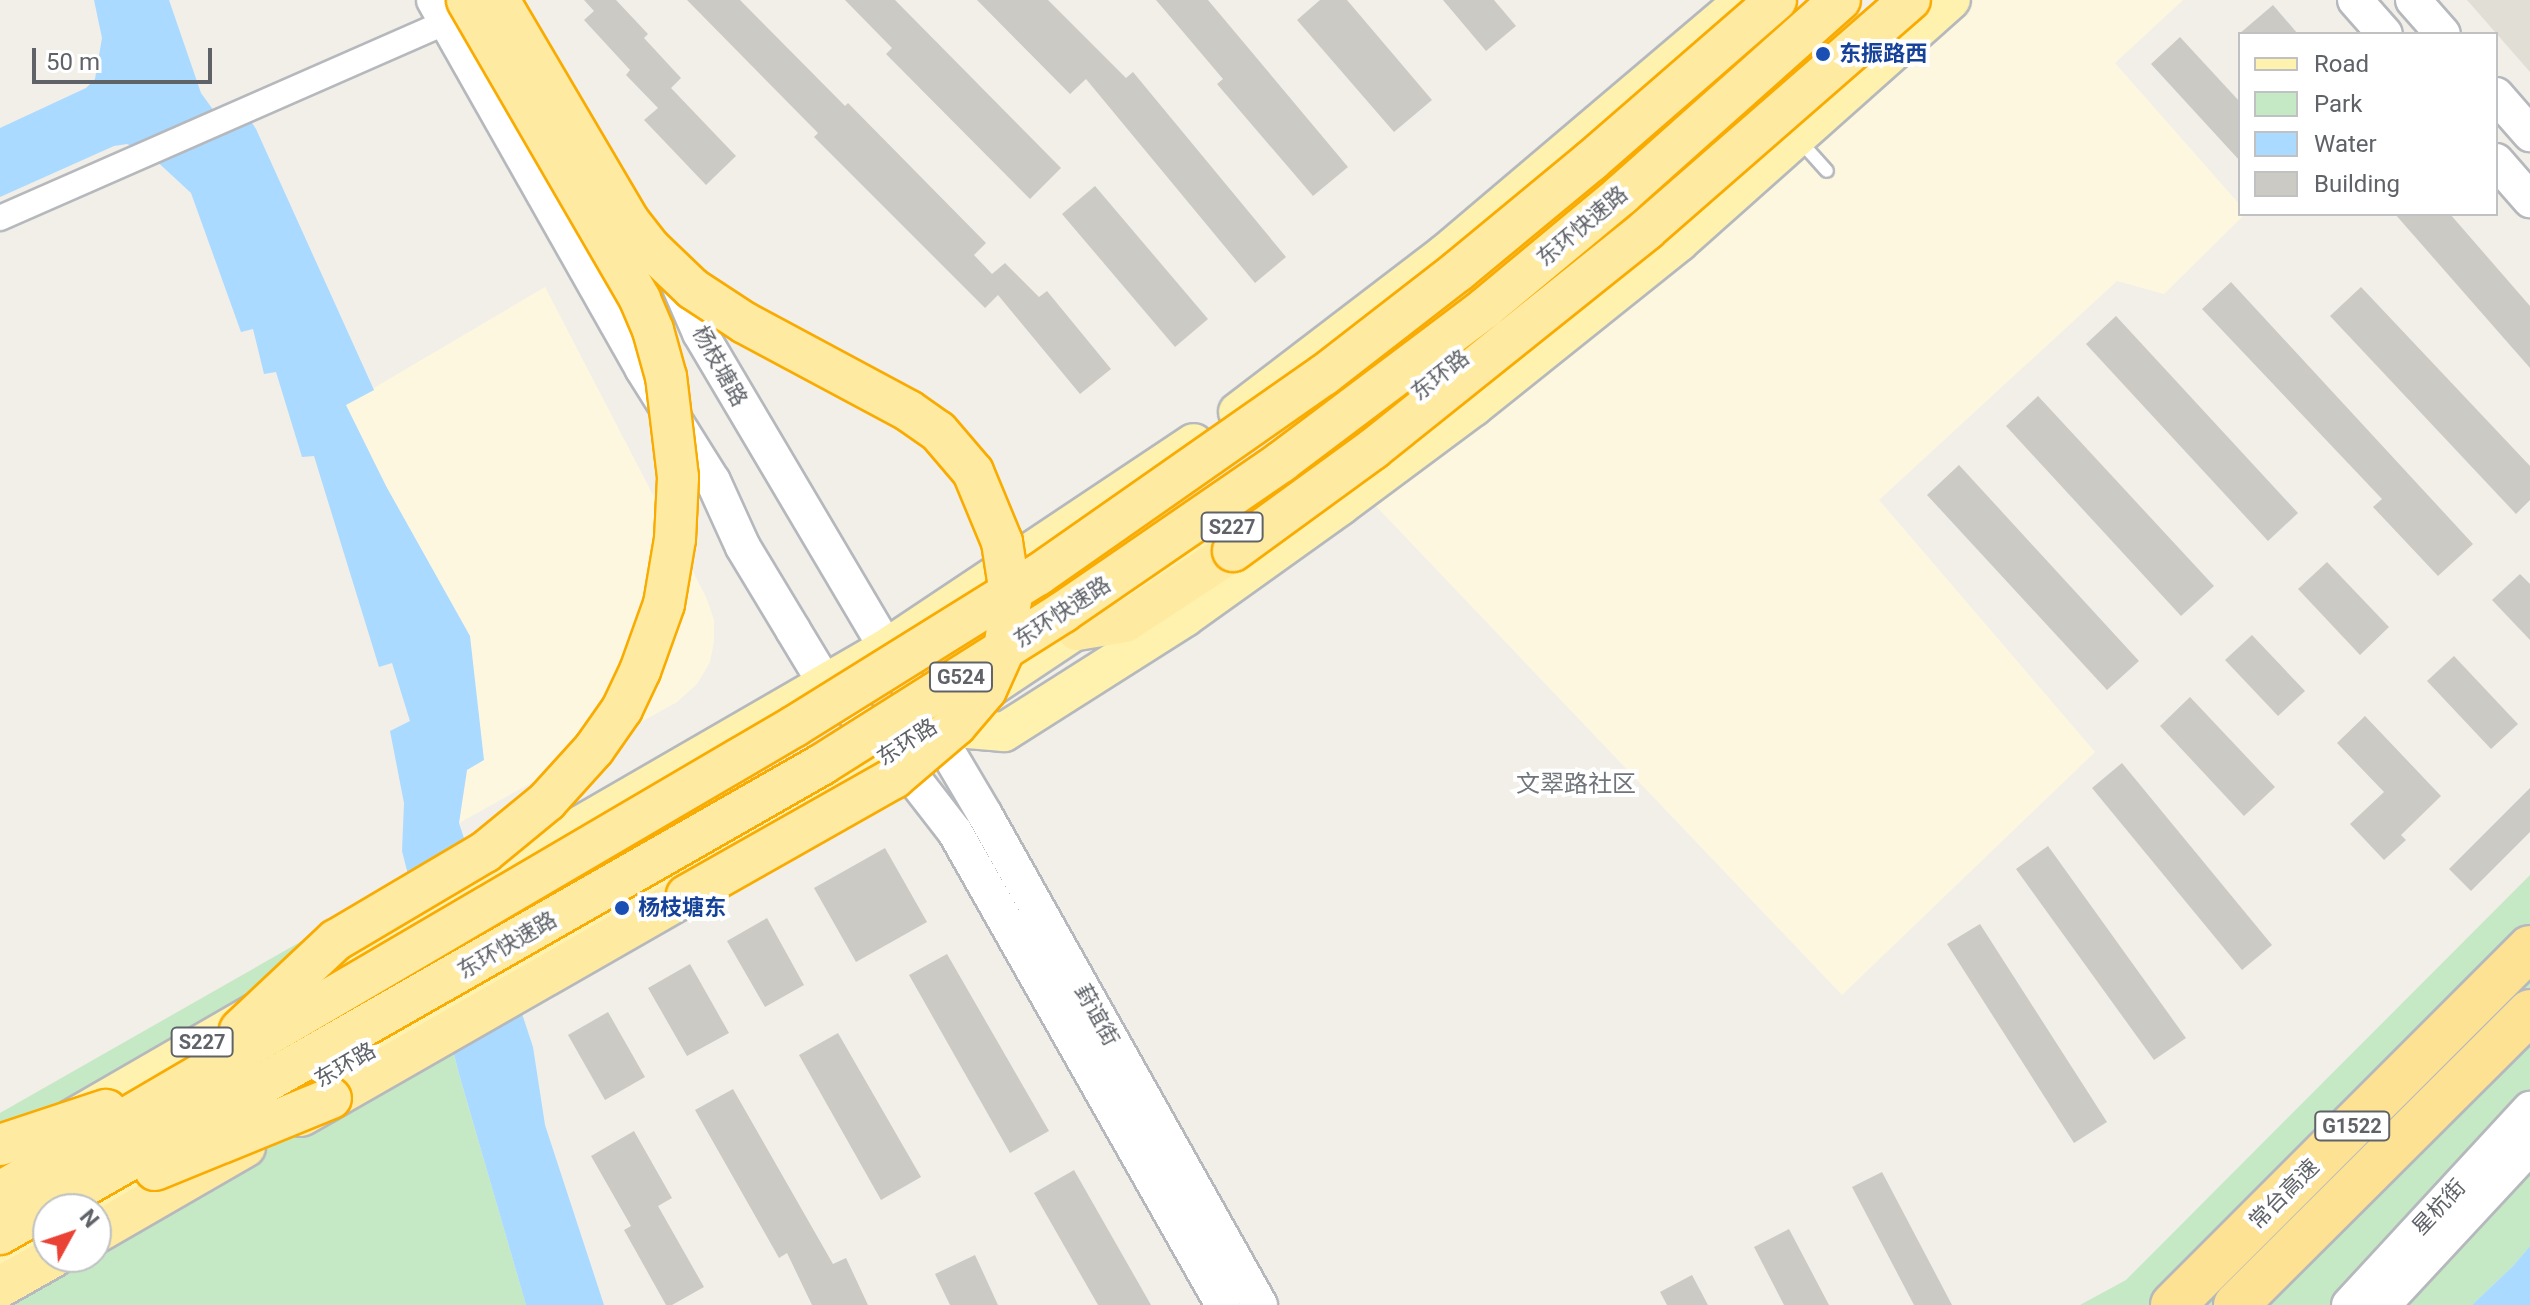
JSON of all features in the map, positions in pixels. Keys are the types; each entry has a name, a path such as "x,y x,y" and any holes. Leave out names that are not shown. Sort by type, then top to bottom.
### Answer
{"highway":[{"path":"112,1224 894,778 956,725 986,690 1000,663 1008,635 1011,600 1002,542 983,490 965,460 927,422 745,323 693,289 649,247 629,221 499,0"},
{"name":"东环快速路","path":"2,1230 182,1085 795,726 1038,575 1324,375 1458,271 1591,161 1776,0"},
{"name":"东环快速路","path":"2,1230 821,765 1076,603 1326,430 1485,308 1621,195 1840,0"},
{"path":"1077,630 1125,622 1233,551 1373,449 1646,230 1910,0"},
{"path":"0,1145 182,1085 336,940 485,852 547,801 594,749 622,709 640,671 664,604 675,539 678,477 666,377 653,330 640,299 449,7"},
{"name":"常台高速","path":"2173,1305 2530,948"},
{"name":"常台高速","path":"2236,1305 2530,1012"},
{"path":"2267,1305 2530,1030"},
{"path":"97,1193 331,1098"},
{"path":"2,1230 32,1219"},
{"path":"0,1287 32,1269"}],"main road":[{"name":"杨枝塘路","path":"521,0 651,221 700,333 932,726"},
{"name":"S227","path":"0,1161 885,649 1169,460 1310,360 1565,155 1744,0"},
{"name":"东环路","path":"112,1198 521,967 893,752 1077,630 1364,434 1638,217 1882,0"},
{"path":"932,726 1004,732 1185,617 1473,407 1679,242 1951,0"},
{"path":"2355,0 2383,32"},
{"path":"2413,0 2441,32"},
{"path":"449,7 642,368 713,481 743,547 825,683 893,752"},
{"path":"1777,95 1777,114 1798,138"},
{"path":"2498,97 2530,134"},
{"path":"2498,163 2530,200"},
{"path":"594,280 600,327 694,508 743,547"},
{"name":"葑谊街","path":"932,726 1260,1305"},
{"name":"葑谊街","path":"893,752 955,832 1223,1305"},
{"name":"星杭街","path":"2349,1305 2530,1109"},
{"name":"星杭街","path":"2383,1305 2530,1147"},
{"path":"2,1230 32,1233"}],"street":[{"path":"0,218 251,107 449,7"}],"lane":[{"path":"1798,138 1827,171"}],"shaded area":[{"path":"1968,0 2183,0 2115,63 2238,203 2238,216 2243,216 2164,294 2117,281 1879,500 2095,752 1842,995 1373,503 1550,371"},
{"path":"2467,0 2530,0 2530,72 2498,32"},
{"path":"545,287 706,597 714,620 714,641 710,662 697,684 677,702 459,823 467,770 386,486 345,405"}],"green space":[{"path":"2530,875 2530,1246 2513,1266 2472,1305 2080,1305 2126,1280"},
{"path":"409,880 459,1074 526,1305 0,1305 0,1113"}],"water":[{"path":"94,0 169,0 201,93 214,111 237,100 256,129 374,390 346,405 386,486 470,636 484,760 467,770 459,823 533,1047 545,1125 604,1305 526,1305 459,1074 402,851 404,803 390,731 410,721 392,663 379,667 314,456 302,457 276,372 264,374 253,329 241,332 191,193 150,155 127,144 114,146 0,197 0,128 86,88 95,79 102,38"},
{"path":"2530,1246 2530,1305 2472,1305 2513,1266"}],"building":[{"path":"584,0 616,0 648,34 644,38 681,78 671,88 736,156 706,185 644,120 658,108 626,75 630,70 584,20 594,11"},
{"path":"687,0 740,0 845,106 848,103 986,243 974,255 992,274 1005,263 1039,297 1047,291 1111,369 1080,394 998,295 985,308 814,137 818,133"},
{"path":"845,0 895,0 1061,168 1030,199 886,54 892,48"},
{"path":"977,0 1048,0 1126,78 1133,72 1286,257 1255,283 1086,79 1070,94"},
{"path":"1156,0 1208,0 1348,167 1313,196 1217,84 1223,79"},
{"path":"1320,0 1347,0 1432,100 1394,132 1297,20"},
{"path":"1443,0 1494,0 1516,26 1486,51"},
{"path":"2273,5 2296,32 2241,32"},
{"path":"2180,37 2238,100 2238,159 2151,64"},
{"path":"1095,186 1208,319 1175,347 1062,214"},
{"path":"2397,216 2452,216 2530,306 2530,368"},
{"path":"2231,282 2473,544 2438,576 2373,507 2382,499 2202,309"},
{"path":"2361,287 2530,466 2530,500 2516,514 2330,316"},
{"path":"2116,316 2298,513 2268,541 2086,344"},
{"path":"2038,396 2214,586 2181,616 2006,426"},
{"path":"1959,465 2139,661 2107,690 1927,495"},
{"path":"2327,562 2389,627 2360,655 2298,589"},
{"path":"2520,574 2530,584 2530,640 2492,600"},
{"path":"2252,635 2305,691 2278,716 2225,660"},
{"path":"2454,656 2518,724 2491,749 2427,681"},
{"path":"2190,697 2275,787 2244,816 2160,726"},
{"path":"2365,716 2441,796 2401,835 2406,840 2384,860 2350,824 2384,792 2337,743"},
{"path":"2122,763 2272,945 2242,970 2092,788"},
{"path":"2530,788 2530,832 2471,891 2449,869"},
{"path":"2048,846 2186,1038 2154,1060 2016,869"},
{"path":"885,848 927,922 856,962 814,888"},
{"path":"767,918 804,985 765,1007 727,941"},
{"path":"1980,924 2107,1122 2074,1143 1947,944"},
{"path":"947,954 1049,1131 1010,1153 909,975"},
{"path":"690,964 729,1033 687,1056 648,988"},
{"path":"608,1012 645,1077 605,1100 568,1035"},
{"path":"838,1033 921,1177 881,1200 799,1055"},
{"path":"733,1089 833,1264 846,1258 868,1305 812,1305 787,1253 779,1258 695,1110"},
{"path":"634,1131 672,1198 658,1206 704,1287 672,1305 666,1305 624,1230 631,1226 591,1156"},
{"path":"1074,1170 1151,1305 1098,1305 1034,1193"},
{"path":"1882,1172 1952,1305 1914,1305 1852,1187"},
{"path":"1789,1229 1829,1305 1784,1305 1754,1247"},
{"path":"975,1255 998,1305 950,1305 935,1274"},
{"path":"1692,1275 1708,1305 1667,1305 1660,1292"}],"place":[{"name":"东振路西","path":"1823,54"},
{"name":"杨枝塘东","path":"622,908"}],"district":[{"name":"文翠路社区","path":"1576,785"}]}
